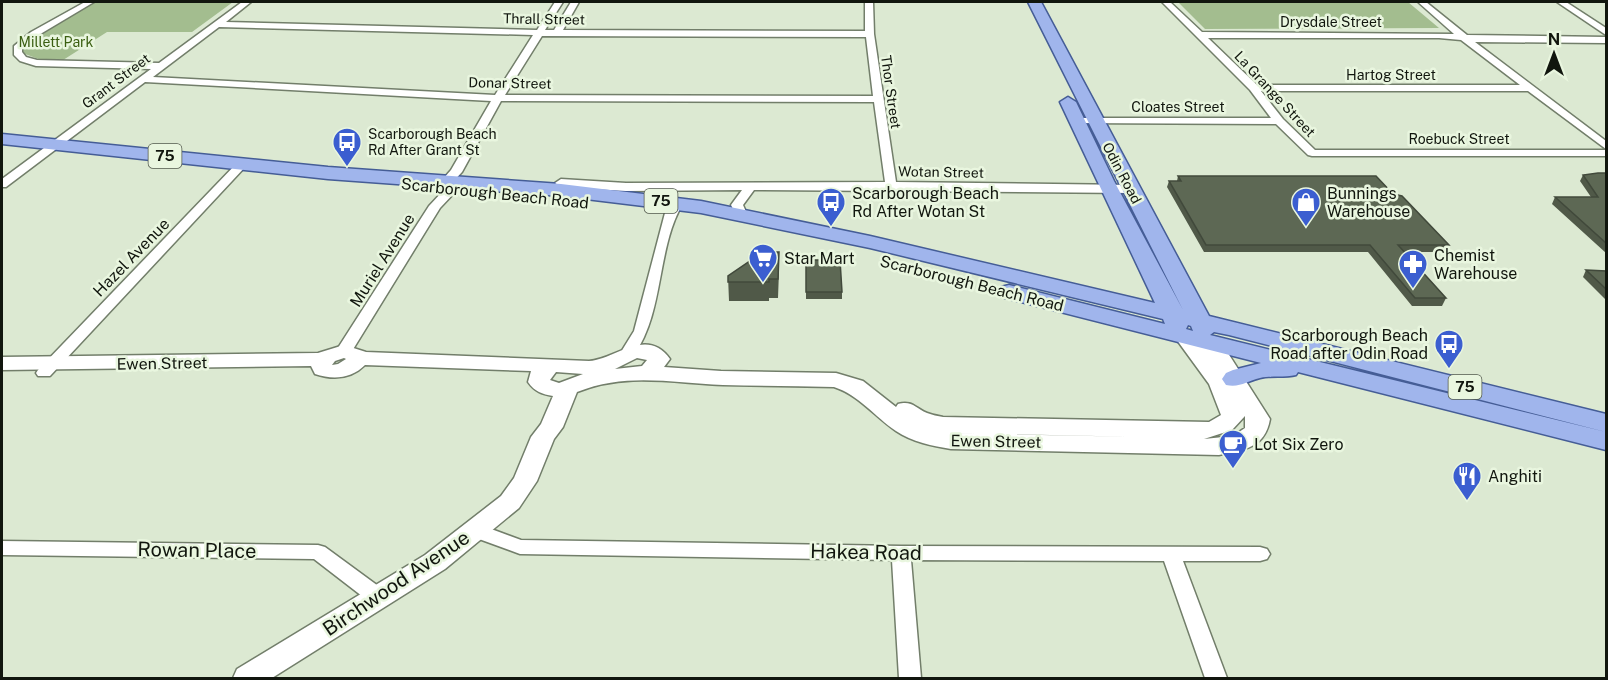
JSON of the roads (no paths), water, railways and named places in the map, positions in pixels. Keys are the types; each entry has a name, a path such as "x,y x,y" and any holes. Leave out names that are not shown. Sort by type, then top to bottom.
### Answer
{"main road":[{"name":"Odin Road","path":"1019,2 1086,121 1131,189 1154,232 1192,329"},
{"name":"Odin Road","path":"1034,2 1086,121 1109,189 1172,315 1192,329"},
{"name":"Scarborough Beach Road","path":"2,139 328,173 375,181 741,214 934,257 1172,315"},
{"name":"Scarborough Beach Road","path":"674,208 843,250 1192,329 1233,329 1606,423"},
{"path":"1154,232 1172,246 1209,306 1233,329"},
{"path":"934,257 1109,291 1125,292 1140,289 1154,281"},
{"name":"Scarborough Beach Road","path":"1192,329 1212,343 1606,441"},
{"name":"Ewen Street","path":"551,381 616,362 629,352 654,361 721,378 836,380 855,386 906,427 933,438 951,441 1168,438 1204,431 1228,423 1233,416 1230,405 1202,359 1192,329"},
{"name":"Ewen Street","path":"1168,438 1219,447 1240,442 1256,431 1258,420 1212,343"},
{"name":"Ewen Street","path":"2,372 322,363 332,354 351,358 517,372 551,381 593,378 654,361"},
{"name":"Ewen Street","path":"2,364 47,369"},
{"path":"1235,379 1252,371 1268,368 1290,371 1391,397 1448,403"},
{"name":"Birchwood Avenue","path":"248,678 435,562 510,502 525,481 543,437 550,427 551,381"}],"street":[{"path":"90,2 34,34 17,48 17,53 23,59 36,63 159,66"},
{"name":"Grant Street","path":"2,184 247,2"},
{"name":"Muriel Avenue","path":"351,358 498,98 559,2"},
{"path":"557,33 575,2"},
{"name":"Thor Street","path":"869,2 870,34 891,186"},
{"name":"La Grange Street","path":"1166,2 1254,88 1279,122 1312,153"},
{"path":"1422,2 1462,37 1606,146"},
{"path":"1561,2 1606,32"},
{"name":"Thrall Street","path":"217,24 540,33 870,34"},
{"name":"Drysdale Street","path":"1200,35 1439,35 1484,40 1606,40"},
{"name":"Donar Street","path":"142,79 498,98 878,99"},
{"name":"Hartog Street","path":"1254,88 1528,88"},
{"name":"Cloates Street","path":"1086,121 1279,122"},
{"name":"Roebuck Street","path":"1312,153 1606,153"},
{"name":"Hazel Avenue","path":"47,369 242,164"},
{"name":"Wotan Street","path":"561,183 626,187 891,186 1131,189"},
{"path":"741,214 737,205 750,187"},
{"path":"629,352 641,331 674,208"},
{"path":"641,331 654,361"},
{"name":"Hakea Road","path":"475,530 520,547 901,553 1260,554"},
{"name":"Rowan Place","path":"2,548 318,552 378,597"},
{"path":"901,553 910,678"},
{"path":"1170,555 1216,678"}],"place":[{"name":"Scarborough Beach Rd After Grant St","path":"347,168"},
{"name":"Scarborough Beach Rd After Wotan St","path":"831,228"},
{"name":"Bunnings Warehouse","path":"1306,228"},
{"name":"Star Mart","path":"763,284"},
{"name":"Chemist Warehouse","path":"1413,290"},
{"name":"Scarborough Beach Road after Odin Road","path":"1449,370"},
{"name":"Lot Six Zero","path":"1233,470"},
{"name":"Anghiti","path":"1467,502"}],"park label":[{"name":"Millett Park","path":"56,42"}]}
